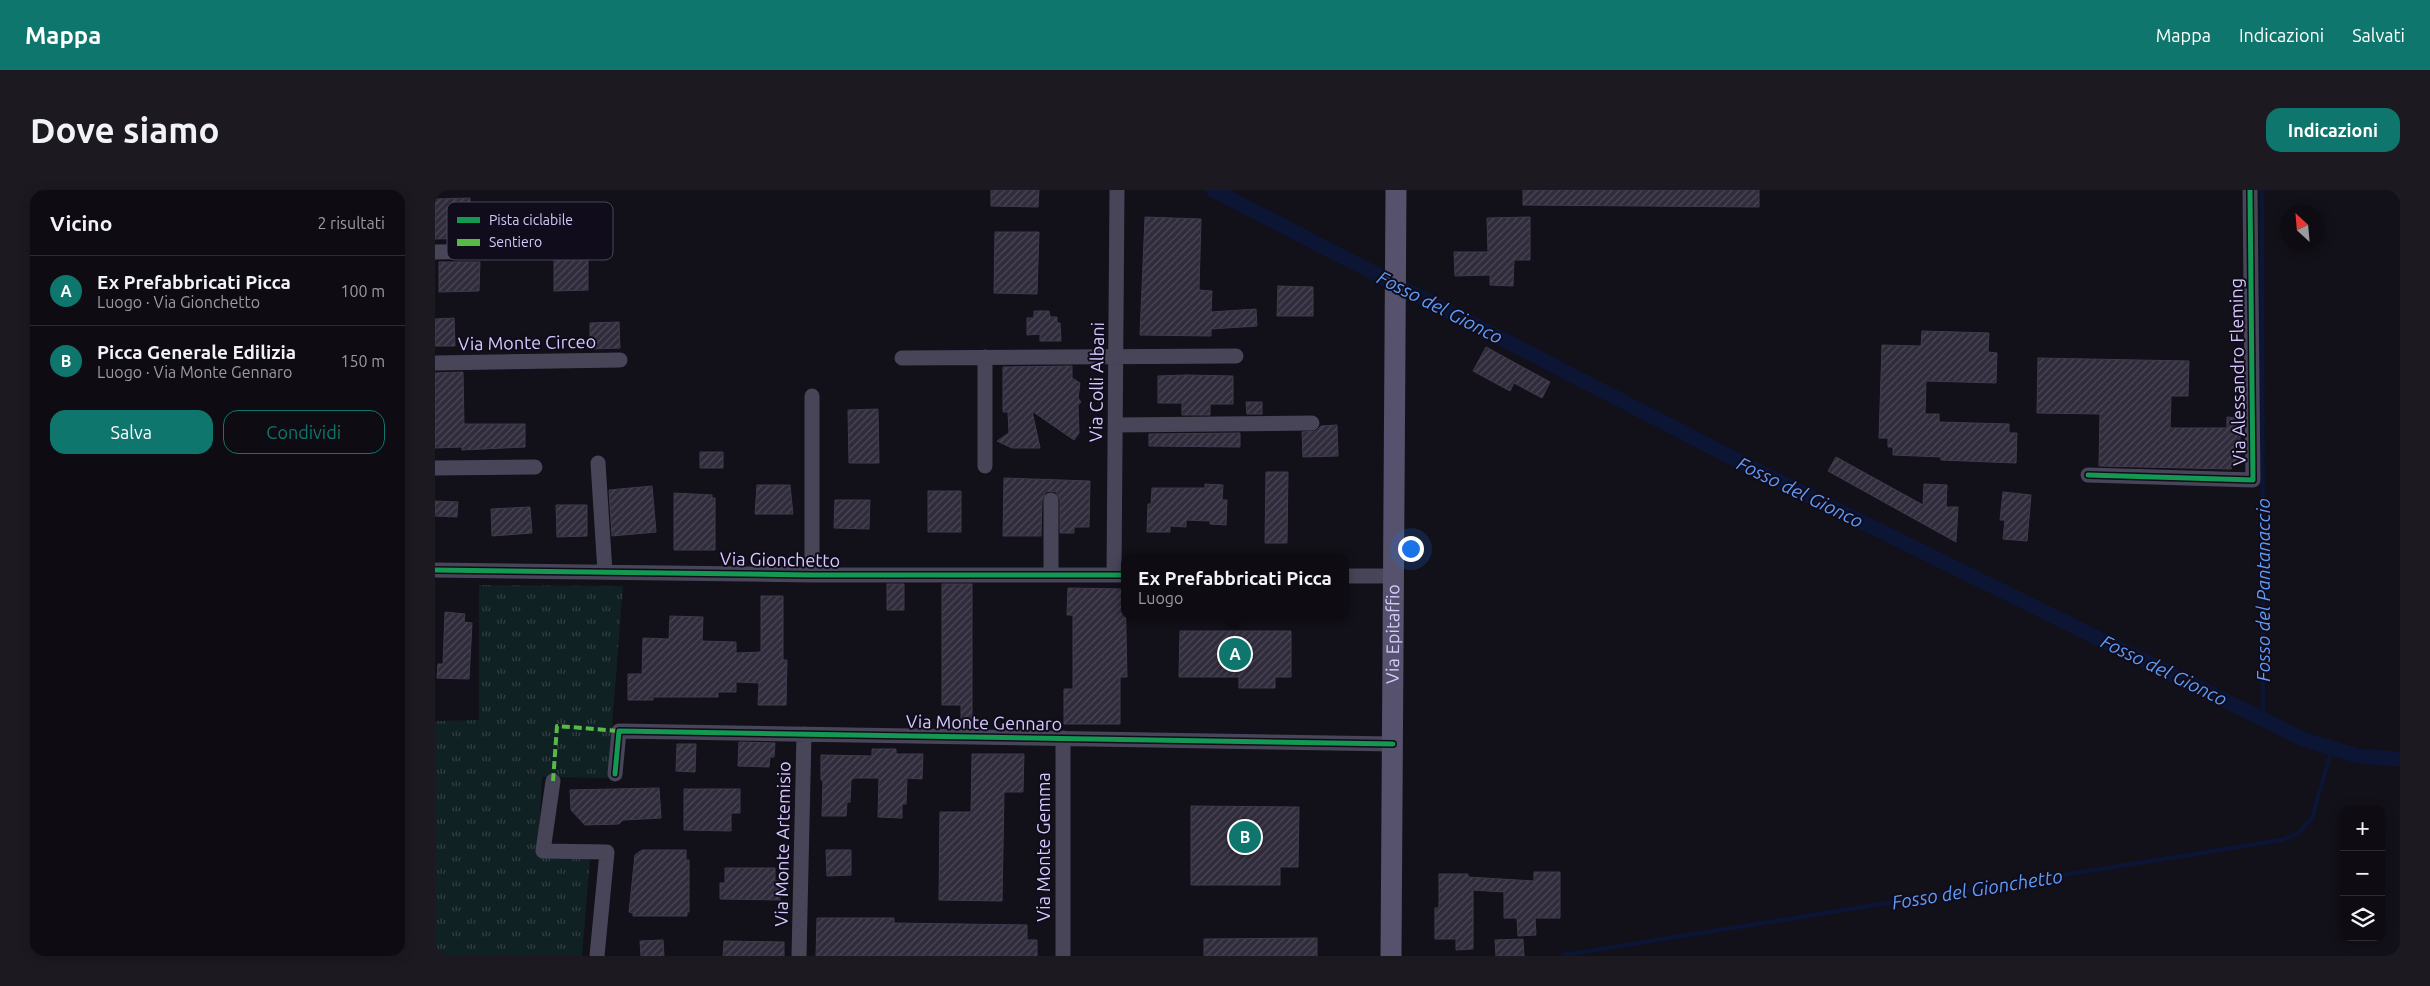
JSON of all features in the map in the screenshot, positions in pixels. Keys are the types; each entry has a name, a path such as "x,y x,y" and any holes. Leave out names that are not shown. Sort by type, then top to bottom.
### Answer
{"main road":[{"name":"Via Epitaffio","path":"1391,956 1396,190"}],"street":[{"name":"Via Colli Albani","path":"1117,190 1115,424 1120,575"},
{"name":"Via Alessandro Fleming","path":"2089,475 2253,480 2250,190"},
{"path":"902,358 1236,356"},
{"path":"985,357 985,466"},
{"name":"Via Monte Circeo","path":"435,363 620,360"},
{"path":"812,575 813,396"},
{"path":"1115,424 1312,423"},
{"path":"598,463 605,572"},
{"path":"435,468 535,467"},
{"path":"1051,500 1051,575"},
{"name":"Via Gionchetto","path":"435,570 812,575 1120,575"},
{"path":"1349,576 1394,576"},
{"name":"Via Monte Gennaro","path":"615,774 619,731 1393,744"},
{"name":"Via Monte Artemisio","path":"799,956 804,734"},
{"name":"Via Monte Gemma","path":"1063,738 1063,956"},
{"path":"553,780 543,852 607,852 597,956"}],"green space":[{"path":"479,585 623,586 608,778 542,777 538,855 590,859 582,956 435,956 435,721 479,720"}],"building":[{"path":"991,190 1039,190 1038,207 991,206"},
{"path":"1523,190 1759,190 1759,207 1523,205"},
{"path":"470,198 470,202 447,202 447,239 435,239 435,199"},
{"path":"1145,217 1201,219 1199,290 1212,291 1211,312 1256,309 1257,326 1211,329 1211,336 1140,335"},
{"path":"1530,217 1530,260 1514,260 1513,286 1490,285 1490,275 1455,276 1454,252 1488,252 1487,218"},
{"path":"995,232 1039,232 1037,294 994,293"},
{"path":"554,260 588,260 588,290 554,291"},
{"path":"439,262 480,262 479,291 439,292"},
{"path":"1278,286 1313,287 1313,316 1277,316"},
{"path":"1034,311 1049,311 1050,317 1057,317 1057,323 1060,323 1061,341 1040,341 1040,334 1027,335 1027,318 1034,318"},
{"path":"454,318 455,346 435,346 435,319"},
{"path":"619,322 620,348 590,349 590,323"},
{"path":"1922,331 1989,333 1988,352 1997,353 1996,383 1926,381 1925,414 1939,414 1939,422 2009,424 2009,433 2017,433 2016,463 1941,460 1941,457 1893,455 1893,447 1888,447 1888,438 1879,438 1882,345 1921,346"},
{"path":"1486,347 1550,382 1542,398 1514,383 1510,391 1473,371"},
{"path":"2038,358 2189,361 2188,396 2171,396 2170,428 2227,428 2227,417 2240,418 2240,458 2231,469 2099,466 2100,414 2037,413"},
{"path":"1072,366 1072,378 1080,383 1078,398 1081,402 1078,405 1079,433 1074,440 1032,411 1040,448 1012,448 997,441 1009,433 1008,412 1003,412 1003,367"},
{"path":"463,372 464,424 525,424 525,447 462,450 462,447 435,448 435,373"},
{"path":"1158,376 1233,376 1233,404 1210,404 1210,415 1182,415 1182,403 1158,403"},
{"path":"1246,402 1262,402 1262,414 1247,414"},
{"path":"878,409 879,463 849,463 848,410"},
{"path":"1337,425 1338,456 1303,457 1302,432 1316,431 1321,426"},
{"path":"1240,433 1240,447 1149,446 1149,434"},
{"path":"700,452 723,452 723,468 700,468"},
{"path":"1836,457 1923,505 1924,484 1947,485 1946,507 1958,507 1956,542 1828,471"},
{"path":"1266,472 1288,472 1287,543 1265,543"},
{"path":"1004,478 1090,481 1089,527 1074,527 1074,533 1060,533 1060,500 1056,492 1051,491 1046,492 1042,500 1041,536 1003,536"},
{"path":"1205,484 1223,485 1222,500 1227,500 1226,525 1210,524 1210,521 1186,520 1186,527 1170,526 1170,532 1147,532 1148,504 1151,504 1152,488 1205,488"},
{"path":"757,485 790,485 793,514 755,514"},
{"path":"652,486 656,532 612,536 609,490"},
{"path":"928,491 961,491 961,532 928,532"},
{"path":"2003,492 2031,495 2027,541 2003,539 2005,520 2000,520"},
{"path":"674,493 712,495 712,498 715,498 715,550 674,550"},
{"path":"835,500 870,500 869,529 834,528"},
{"path":"435,501 458,502 457,517 435,516"},
{"path":"556,505 587,505 587,536 557,537"},
{"path":"530,507 532,533 492,536 491,509"},
{"path":"887,584 904,584 904,610 887,610"},
{"path":"942,584 972,584 972,728 961,727 961,705 942,705"},
{"path":"1068,588 1121,589 1121,619 1126,619 1127,677 1120,677 1120,724 1064,724 1064,689 1073,689 1073,615 1067,615"},
{"path":"761,596 783,596 783,660 787,660 786,705 758,705 759,683 736,682 736,692 718,692 718,697 653,697 653,700 628,700 628,674 642,674 643,638 669,639 670,616 703,617 702,641 736,642 736,653 761,652"},
{"path":"445,612 465,614 464,622 472,623 469,679 437,678 438,664 443,664"},
{"path":"1180,631 1291,631 1291,677 1275,677 1275,688 1239,688 1239,677 1179,677"},
{"path":"739,742 775,743 774,757 770,757 769,767 738,766"},
{"path":"677,744 696,744 695,772 676,771"},
{"path":"872,749 896,749 896,754 923,754 922,779 907,778 906,804 902,804 902,818 878,817 879,778 854,778 851,780 850,802 847,802 846,816 822,816 823,780 821,780 821,755 872,756"},
{"path":"972,754 1024,754 1023,792 1004,792 1002,901 939,900 940,812 971,812"},
{"path":"659,788 661,818 623,820 619,824 585,825 571,810 570,790"},
{"path":"684,789 740,789 740,813 731,813 731,831 684,830"},
{"path":"1191,806 1299,807 1298,867 1280,867 1280,885 1191,885"},
{"path":"642,850 686,850 686,860 689,860 689,912 687,912 687,916 633,916 633,913 629,912 635,855"},
{"path":"826,850 851,850 851,875 827,876"},
{"path":"725,868 775,868 775,881 780,881 780,900 720,899 720,883 725,883"},
{"path":"1534,872 1560,872 1560,918 1535,918 1536,935 1518,936 1517,918 1504,918 1504,892 1473,890 1473,949 1456,950 1456,939 1435,939 1435,908 1439,908 1439,874 1468,874 1468,877 1534,881"},
{"path":"817,918 894,918 894,923 1027,925 1027,940 1037,940 1037,956 816,956"},
{"path":"1317,938 1317,956 1204,956 1204,939"},
{"path":"1523,939 1524,956 1496,956 1495,940"},
{"path":"663,940 664,956 641,956 640,941"},
{"path":"724,941 784,942 784,956 723,956"}],"waterway":[{"name":"Fosso del Gionco","path":"1213,190 1752,468 2305,740 2358,756 2400,759"},
{"name":"Fosso del Pantanaccio","path":"2262,190 2263,719"},
{"name":"Fosso del Gionchetto","path":"1563,955 2282,840 2298,833 2312,818 2332,748"}],"marked path":[{"path":"553,781 557,726 619,731"}],"cycle path":[{"path":"2088,475 2253,480 2250,190"},
{"path":"435,570 812,575 1121,575"},
{"path":"615,774 619,731 1393,744"}],"place":[{"name":"Ex Prefabbricati Picca","path":"1235,654"},
{"name":"Picca Generale Edilizia","path":"1245,837"}]}
